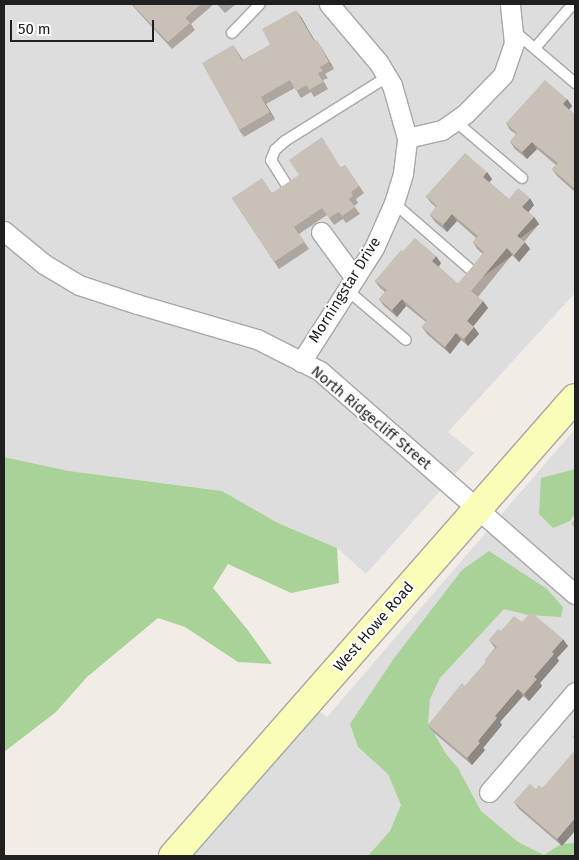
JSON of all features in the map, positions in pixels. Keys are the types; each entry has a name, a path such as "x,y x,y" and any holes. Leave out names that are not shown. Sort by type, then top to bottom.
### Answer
{"main road":[{"name":"West Howe Road","path":"173,856 575,398"}],"street":[{"name":"Morningstar Drive","path":"301,362 374,248 394,202 403,174 406,138 392,86 387,77 378,62 329,4"},
{"path":"406,138 442,130 456,121 503,75 514,43 510,4"},
{"name":"North Ridgecliff Street","path":"4,231 44,264 79,285 256,339 320,371 575,594"},
{"path":"321,232 351,283"},
{"path":"488,792 575,692"}],"lane":[{"path":"232,33 260,4"},
{"path":"535,48 573,4"},
{"path":"513,30 575,83"},
{"path":"286,184 271,160 275,150 285,141 387,77"},
{"path":"456,121 522,178"},
{"path":"394,202 470,269"},
{"path":"351,283 406,340"}],"shaded area":[{"path":"4,4 575,4 575,293 448,432 474,453 366,574 337,548 278,523 222,491 69,471 4,457"},
{"path":"575,429 575,856 173,856 308,703 327,717"}],"green space":[{"path":"4,457 69,471 222,491 278,523 337,548 339,583 291,593 228,564 213,588 247,629 272,664 238,662 185,627 158,618 87,677 56,712 4,752"},
{"path":"575,469 575,514 570,521 553,528 539,514 541,478"},
{"path":"489,551 547,589 563,607 561,617 528,615 504,609 440,678 430,699 428,723 446,754 458,768 481,811 518,842 544,855 561,844 575,843 575,856 368,856 390,831 401,805 388,774 358,747 350,724 395,657 462,570"}],"building":[{"path":"132,4 201,4 185,18 190,23 168,42"},
{"path":"296,10 314,41 317,40 329,62 320,67 323,71 318,73 323,82 309,90 307,85 296,91 290,80 261,97 270,112 239,130 202,63 233,45 242,61 270,45 262,29"},
{"path":"545,80 567,99 563,104 575,115 575,189 552,169 558,163 532,142 522,152 510,142 517,133 506,123"},
{"path":"322,137 341,168 345,165 359,186 351,192 353,196 349,199 355,207 342,216 339,212 329,218 322,208 294,227 304,242 274,262 232,198 262,178 272,193 299,175 289,160"},
{"path":"465,153 487,172 483,177 509,199 518,188 530,198 522,207 534,217 517,236 525,242 514,255 507,248 471,291 483,301 467,321 474,327 464,339 456,333 445,347 422,327 427,321 402,299 392,310 379,299 387,290 375,281 401,250 403,251 415,238 436,256 432,261 458,284 484,252 473,242 478,236 452,214 443,225 430,215 437,206 426,196"},
{"path":"575,519 575,528 571,524"},
{"path":"531,612 563,639 552,652 554,654 534,677 537,679 524,694 518,689 495,716 497,718 467,758 428,725 462,683 465,686 497,647 489,640 498,629 501,631 514,616 522,622"},
{"path":"575,750 575,818 557,839 514,802 530,784 536,789 539,785 542,788"}]}
